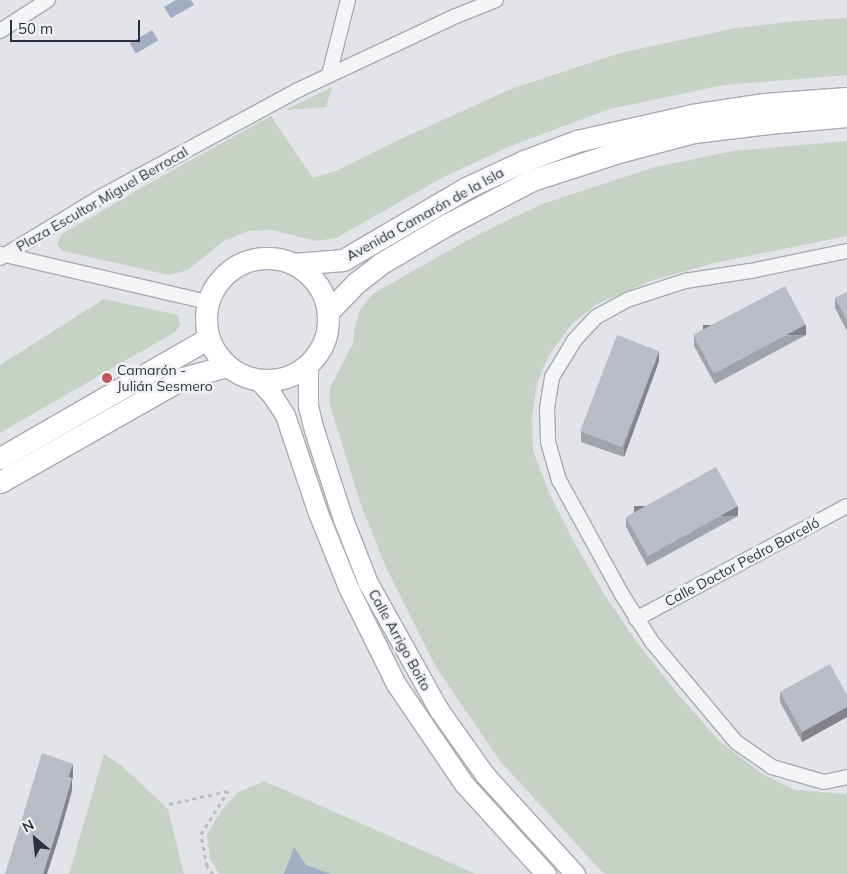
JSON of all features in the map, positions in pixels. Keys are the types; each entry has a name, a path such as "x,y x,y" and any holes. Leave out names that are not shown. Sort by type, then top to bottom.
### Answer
{"main road":[{"name":"Avenida Camarón de la Isla","path":"294,264 343,260 466,188 524,161 577,141 692,115 764,104 847,98"},
{"name":"Avenida Camarón de la Isla","path":"328,312 356,283 380,264 464,215 532,180 622,151 694,132 768,122 847,116"},
{"path":"274,258 294,264 311,276 322,292 328,312 327,331 320,350 308,365 284,378 257,379 241,375 227,366 216,354 209,338 206,320 208,302 218,283 233,268 246,262 274,258"},
{"path":"0,458 209,338"},
{"name":"Calle Arrigo Boito","path":"308,365 308,406 314,430 343,519 368,583 439,710 486,775 575,874"},
{"path":"0,482 183,378 227,366"},
{"name":"Calle Arrigo Boito","path":"257,379 272,395 285,415 318,513 348,587 396,684 464,784 546,874"}],"street":[{"path":"0,31 48,0"},
{"path":"329,75 348,0"},
{"name":"Plaza Escultor Miguel Berrocal","path":"2,256 186,149 329,75 456,16 496,0"},
{"path":"847,250 750,271 685,281 627,300 596,317 574,341 552,376 547,410 548,442 560,480 585,530 636,619 652,642 736,742 772,767 824,782 847,777"},
{"name":"Plaza Escultor Miguel Berrocal","path":"2,256 208,302"},
{"name":"Calle Doctor Pedro Barceló","path":"636,619 847,506"}],"path":[{"path":"168,804 228,791 201,834 207,866 213,874"}],"green space":[{"path":"847,18 847,75 724,85 610,109 510,146 442,178 336,238 316,241 272,230 249,231 224,241 188,270 169,275 63,251 57,244 62,234 271,116 313,178 336,171 511,89 620,53 736,28 796,21"},
{"path":"332,87 326,107 285,110"},
{"path":"847,141 847,236 714,263 653,280 595,305 571,325 549,355 537,383 532,417 533,450 549,493 574,542 604,594 635,640 677,693 719,741 761,773 795,790 847,794 847,874 604,874 500,761 436,667 385,565 361,505 329,402 330,388 353,343 355,325 361,308 374,293 477,235 542,204 655,167 733,151"},
{"path":"104,299 178,315 180,325 175,332 0,433 0,365"},
{"path":"104,754 123,767 168,809 184,874 69,874"},
{"path":"264,781 476,874 331,874 306,865 284,874 219,874 210,859 207,834 222,810 237,793"}],"water":[{"path":"176,0 191,0 194,5 171,18 164,7"},
{"path":"152,30 158,40 136,54 130,43"},
{"path":"294,847 306,865 331,874 284,874"}],"building":[{"path":"785,286 806,325 714,374 693,335"},
{"path":"847,292 847,321 835,298"},
{"path":"617,335 659,351 622,447 580,431"},
{"path":"716,467 738,506 648,556 626,517"},
{"path":"830,664 847,695 847,707 802,732 780,692"},
{"path":"42,753 73,764 68,777 72,778 58,827 43,874 5,874"}],"place":[{"name":"Camarón - Julián Sesmero","path":"107,378"}]}
